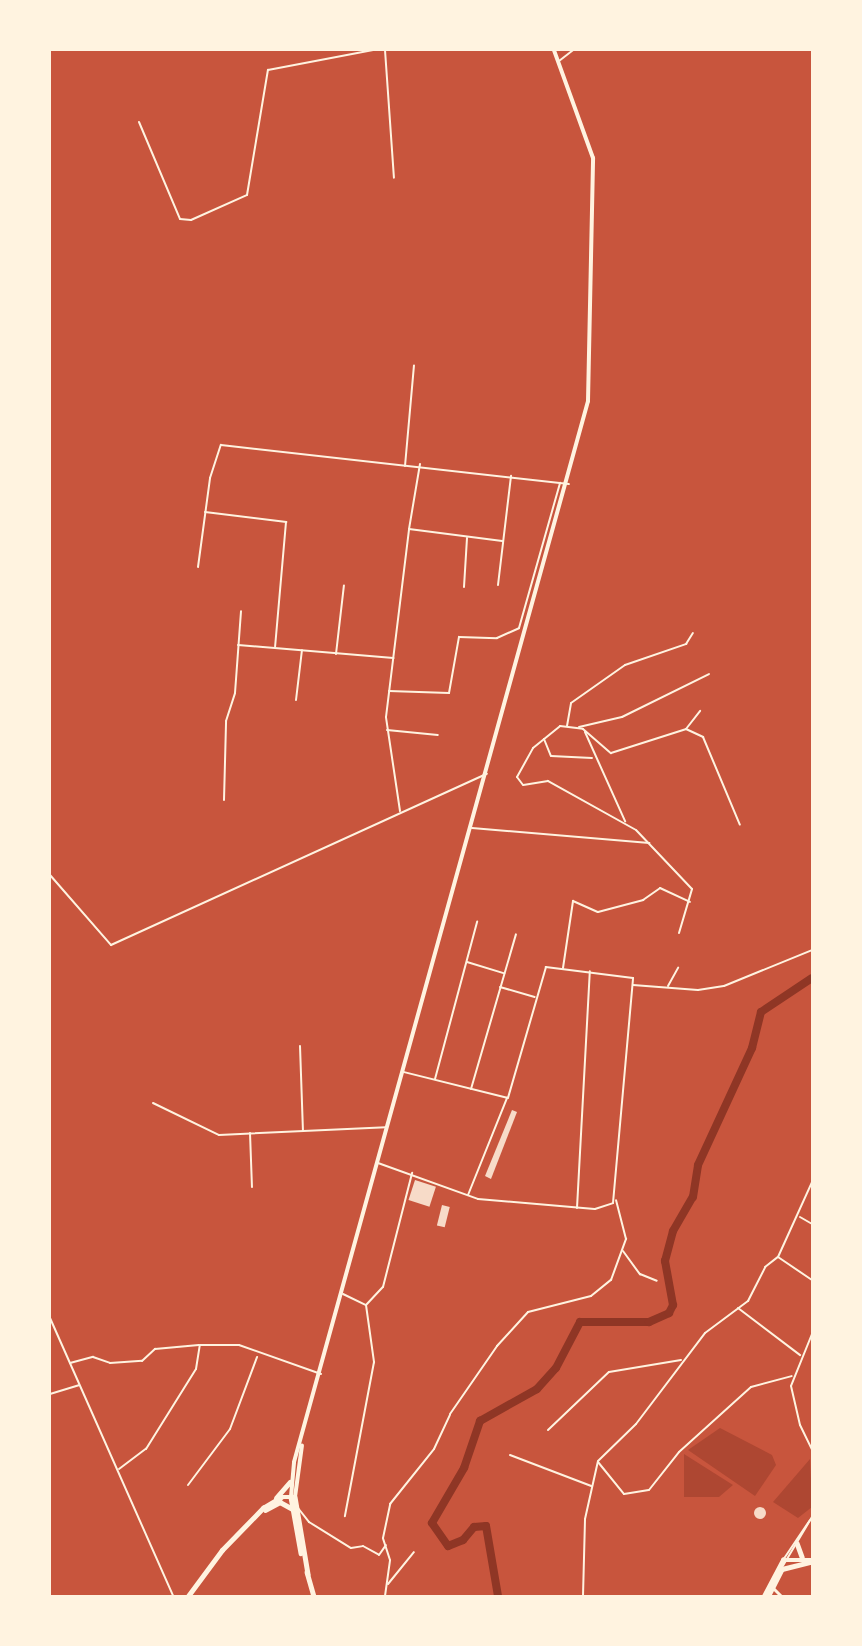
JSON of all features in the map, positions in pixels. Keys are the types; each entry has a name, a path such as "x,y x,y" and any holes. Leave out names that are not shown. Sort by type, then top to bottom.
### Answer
{"highway":[{"path":"188,1596 255,1517 278,1500 290,1482"},
{"path":"278,1500 293,1497 293,1507 314,1596"},
{"path":"278,1500 293,1507"},
{"path":"797,1543 802,1557"},
{"path":"768,1591 785,1559 802,1557 813,1561"},
{"path":"768,1591 780,1571 795,1562 813,1561"}],"main road":[{"path":"293,1497 290,1482 568,484 589,386 593,165 589,137 554,50"},
{"path":"293,1497 307,1420"}],"street":[{"path":"292,50 313,50"},
{"path":"139,122 180,219 190,220 247,195 268,70 373,50"},
{"path":"385,50 394,178"},
{"path":"558,62 573,50"},
{"path":"405,466 414,365"},
{"path":"198,567 205,512 221,445 405,466 420,463 568,484"},
{"path":"400,811 387,730 389,691 409,529 420,463"},
{"path":"498,585 511,476"},
{"path":"389,691 449,693 459,637 497,638 519,628 560,483"},
{"path":"205,512 286,522 275,647"},
{"path":"409,529 502,541"},
{"path":"464,587 467,538"},
{"path":"336,654 344,585"},
{"path":"224,800 226,721 235,693 241,611"},
{"path":"567,726 571,703 625,665 686,644 693,633"},
{"path":"238,645 393,658"},
{"path":"297,700 302,650"},
{"path":"626,821 576,801 548,782 518,782 520,765 544,739 567,726 579,727 622,717 709,674"},
{"path":"579,727 611,753 686,729 700,711"},
{"path":"583,729 594,759 626,821 650,843 692,890 680,933"},
{"path":"686,729 706,744 741,825"},
{"path":"387,730 438,735"},
{"path":"544,739 551,756 594,759"},
{"path":"50,875 111,945 400,811 487,774"},
{"path":"472,828 650,843"},
{"path":"563,968 573,902 598,912 643,900 660,888 690,902"},
{"path":"435,1079 477,922"},
{"path":"471,1089 516,934"},
{"path":"633,985 724,986 813,950"},
{"path":"467,962 504,973"},
{"path":"385,1596 390,1504 435,1449 450,1414 497,1346 528,1312 599,1293 622,1251 626,1232 616,1200 633,985 629,975 563,968 543,970 508,1098 468,1195"},
{"path":"668,986 678,968"},
{"path":"577,1208 590,971"},
{"path":"500,987 536,997"},
{"path":"300,1046 303,1131"},
{"path":"404,1072 508,1098"},
{"path":"153,1103 219,1135 389,1127"},
{"path":"250,1133 252,1187"},
{"path":"378,1163 412,1173 468,1195 577,1208 601,1208 616,1200"},
{"path":"366,1305 383,1287 412,1173"},
{"path":"583,1596 591,1486 598,1461 636,1424 681,1360 748,1301 765,1267 778,1257 800,1217 813,1182"},
{"path":"800,1217 813,1224"},
{"path":"622,1251 640,1274 657,1281"},
{"path":"778,1257 813,1280"},
{"path":"343,1294 366,1305"},
{"path":"345,1516 374,1362 366,1305"},
{"path":"738,1308 800,1355"},
{"path":"50,1318 119,1469 173,1596"},
{"path":"813,1334 800,1355 792,1376 794,1407 813,1450"},
{"path":"70,1363 93,1357 110,1363 145,1361 155,1349 201,1345 239,1345 257,1356 321,1374"},
{"path":"119,1469 146,1449 196,1369 201,1345"},
{"path":"188,1485 230,1430 257,1356"},
{"path":"548,1430 609,1372 681,1360"},
{"path":"598,1461 624,1494 649,1490 679,1452 751,1387 792,1376"},
{"path":"50,1394 79,1385"},
{"path":"510,1455 591,1486"},
{"path":"293,1507 309,1522 351,1548 363,1546 380,1554 386,1545"},
{"path":"785,1559 813,1517"},
{"path":"780,1571 785,1559 813,1517"},
{"path":"386,1586 414,1552"},
{"path":"768,1591 781,1596"}],"shaded area":[{"path":"720,1428 772,1455 776,1465 755,1496 688,1450"},
{"path":"684,1454 733,1485 719,1497 684,1497"},
{"path":"810,1459 812,1507 798,1518 773,1502"}],"building":[{"path":"512,1110 517,1112 491,1179 485,1176"},
{"path":"415,1180 436,1187 429,1207 409,1200"},
{"path":"442,1205 450,1207 445,1227 437,1225"},
{"path":"760,1507 766,1513 760,1519 754,1513"}],"waterway":[{"path":"498,1596 486,1526 474,1527 463,1540 448,1546 432,1523 464,1468 480,1421 537,1389 556,1368 580,1322 649,1322 669,1313 673,1305 665,1261 673,1231 693,1197 698,1165 752,1048 761,1012 812,978"}]}
